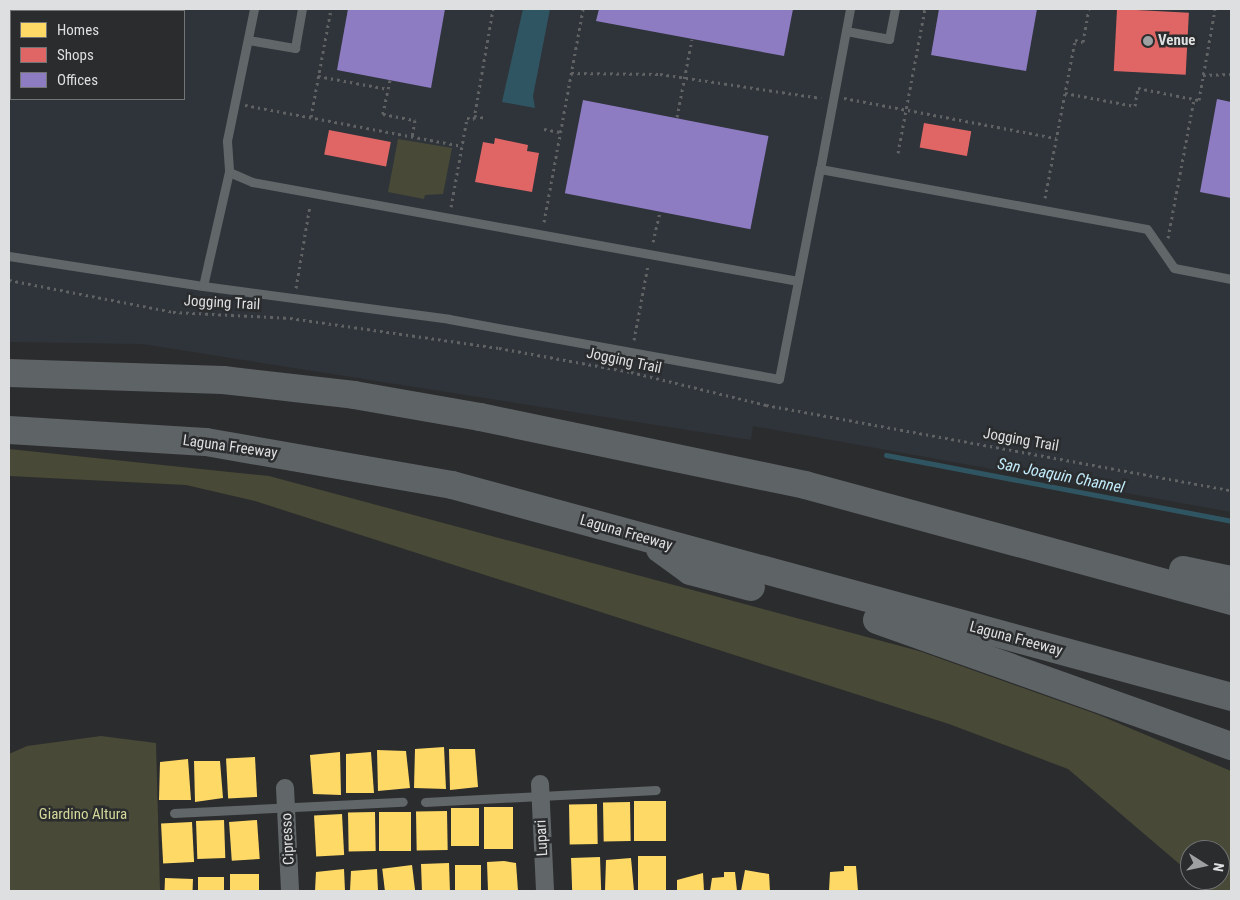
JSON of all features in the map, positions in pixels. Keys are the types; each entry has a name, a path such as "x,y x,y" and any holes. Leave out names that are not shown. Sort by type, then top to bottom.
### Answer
{"highway":[{"path":"9,373 153,376 354,394 677,455 1231,601"},
{"name":"Laguna Freeway","path":"9,430 206,442 452,485 1231,697"},
{"path":"646,539 690,571 894,624 1231,746"},
{"path":"1038,549 1139,560 1231,580"}],"street":[{"name":"Cipresso","path":"285,788 290,891"},
{"name":"Lupari","path":"540,790 544,891"}],"lane":[{"path":"202,286 229,172 227,141 254,9"},
{"path":"248,40 295,48 302,9"},
{"path":"9,256 202,286 449,319 780,379 850,9"},
{"path":"846,31 889,39 895,9"},
{"path":"820,169 1043,208 1147,229 1165,252 1174,268 1231,279"},
{"path":"229,172 252,182 798,281"},
{"path":"425,802 540,790 656,790"},
{"path":"174,812 403,802"}],"path":[{"path":"311,118 331,9"},
{"path":"474,116 494,9"},
{"path":"542,234 583,9"},
{"path":"898,153 925,9"},
{"path":"1043,208 1075,40 1083,42 1089,9"},
{"path":"1065,93 1135,106 1138,88 1198,100 1215,9"},
{"path":"677,118 692,39"},
{"path":"571,73 684,78 833,98 1056,138"},
{"path":"1203,75 1231,74"},
{"path":"318,76 388,89"},
{"path":"390,80 383,114 415,120 412,136"},
{"path":"1165,252 1194,99"},
{"path":"235,103 462,146"},
{"path":"449,217 467,118 474,116 486,118"},
{"path":"544,129 560,132"},
{"path":"294,298 309,192"},
{"path":"632,351 660,211"},
{"name":"Jogging Trail","path":"9,280 173,312 290,318 499,348 631,372 766,405 1231,490"}],"shaded area":[{"path":"9,9 1231,9 1231,512 753,426 751,440 142,344 9,342"}],"green space":[{"path":"398,139 452,148 443,194 425,195 424,199 388,192"},
{"path":"9,449 269,476 919,651 1099,715 1231,771 1231,891 1210,890 1230,890 1230,840 1180,840 1180,864 1068,769 949,724 255,501 186,485 9,476"},
{"name":"Giardino Altura","path":"101,736 156,743 160,891 9,891 9,754 27,746"}],"water":[{"path":"523,9 550,9 533,96 535,108 502,102"}],"building: Homes":[{"path":"444,747 446,789 414,788 415,749"},
{"path":"449,749 475,749 478,787 450,790"},
{"path":"377,750 406,751 410,788 378,791"},
{"path":"340,752 341,795 313,794 310,755"},
{"path":"371,752 374,793 346,793 346,754"},
{"path":"255,757 257,797 228,798 226,759"},
{"path":"188,759 191,800 159,800 160,762"},
{"path":"194,761 220,761 223,798 195,802"},
{"path":"634,801 666,801 666,841 634,841"},
{"path":"603,802 630,802 631,841 604,841"},
{"path":"569,804 597,804 598,844 570,844"},
{"path":"484,807 513,807 513,849 484,849"},
{"path":"451,808 479,808 479,846 451,846"},
{"path":"447,811 448,850 417,851 416,812"},
{"path":"348,812 375,812 376,851 349,851"},
{"path":"379,812 411,812 411,851 379,851"},
{"path":"342,814 344,855 316,856 314,815"},
{"path":"224,820 225,858 197,859 196,821"},
{"path":"257,820 260,859 232,861 229,822"},
{"path":"192,822 194,862 163,864 161,824"},
{"path":"638,856 666,856 666,891 638,891"},
{"path":"600,857 601,891 572,891 571,858"},
{"path":"631,858 634,891 605,890 606,860"},
{"path":"504,861 516,863 518,891 488,891 487,862"},
{"path":"449,863 450,891 422,891 421,864"},
{"path":"412,865 415,891 385,891 382,869"},
{"path":"455,865 481,865 481,891 455,891"},
{"path":"844,866 856,866 858,891 829,891 830,872 844,871"},
{"path":"344,869 345,891 315,891 316,872"},
{"path":"377,869 378,891 350,891 351,871"},
{"path":"745,870 769,874 770,891 741,891"},
{"path":"724,872 735,872 737,891 710,891 712,878 724,877"},
{"path":"703,873 704,891 677,891 677,880"},
{"path":"230,874 259,874 259,891 230,891"},
{"path":"198,877 224,877 224,891 198,891"},
{"path":"165,878 193,879 193,891 165,891"}],"building: Shops":[{"name":"Venue","path":"1117,9 1189,13 1186,75 1114,71"},
{"path":"924,123 971,131 967,156 920,148"},
{"path":"329,130 391,142 386,167 324,155"},
{"path":"495,138 528,145 527,151 539,153 532,192 475,182 483,142 494,144"}],"building: Offices":[{"path":"348,9 445,9 431,88 337,70"},
{"path":"599,9 793,9 784,56 596,21"},
{"path":"939,9 1037,9 1026,71 931,55"},
{"path":"1217,99 1231,102 1231,198 1200,192"},
{"path":"583,100 769,136 750,229 565,193"}],"waterway":[{"name":"San Joaquin Channel","path":"886,455 1231,521"}],"place":[{"name":"Venue","path":"1148,41"}]}
